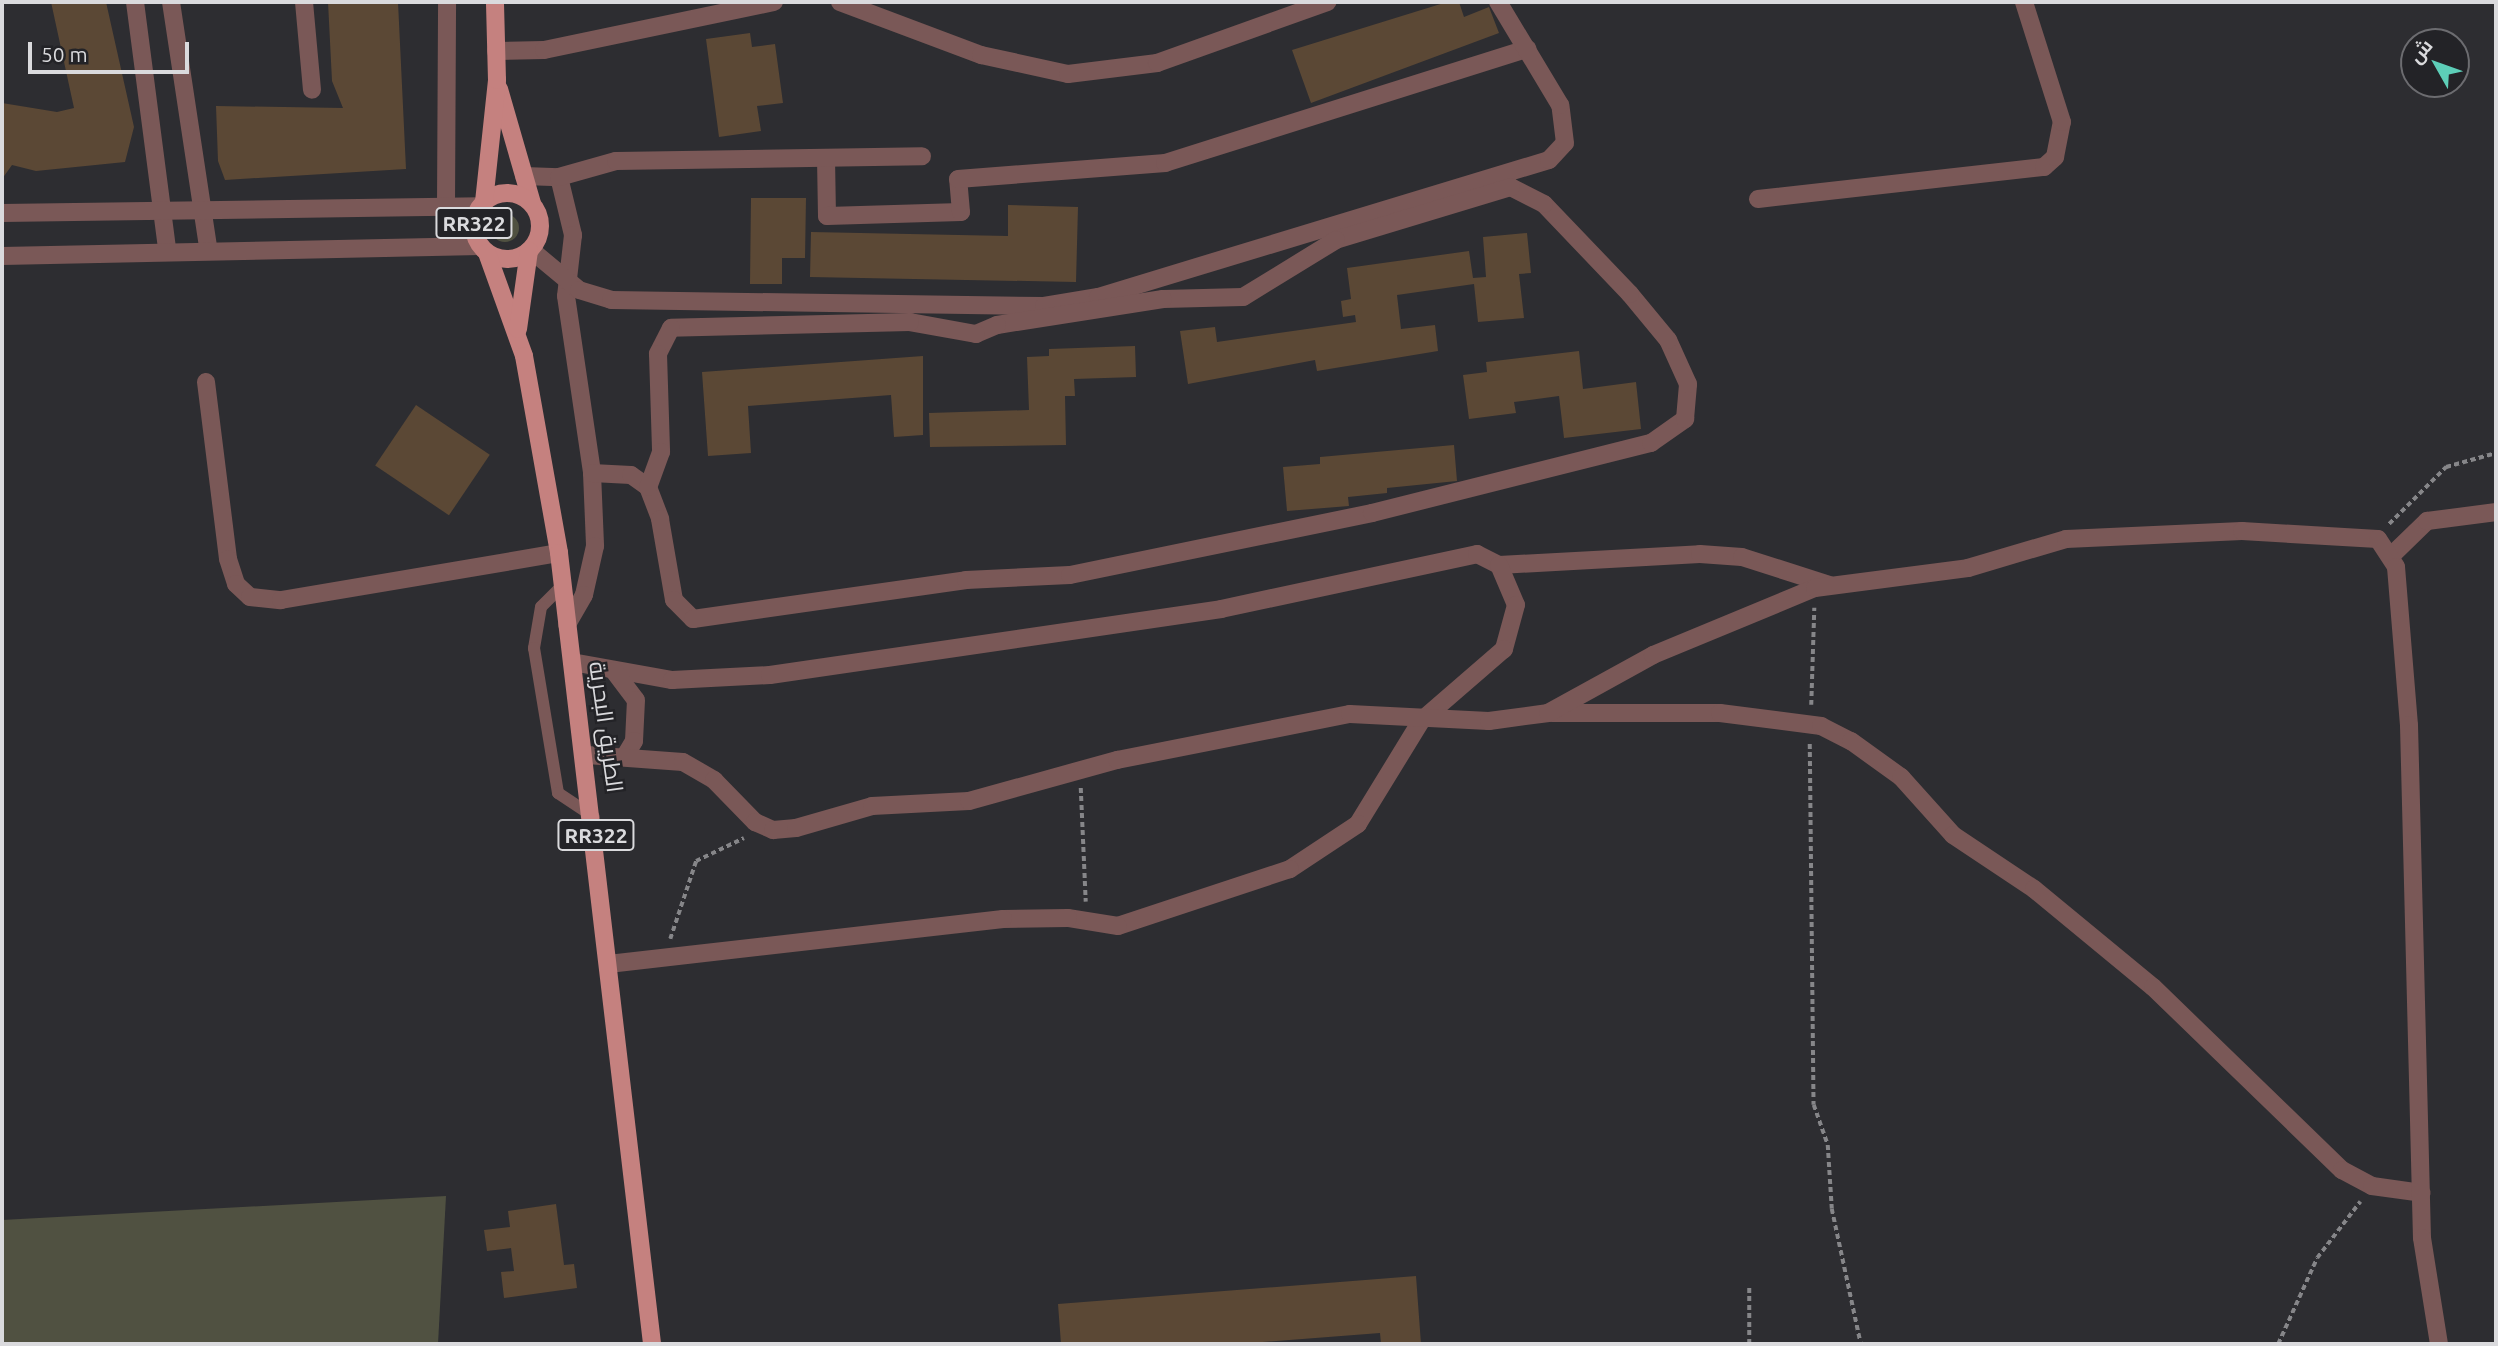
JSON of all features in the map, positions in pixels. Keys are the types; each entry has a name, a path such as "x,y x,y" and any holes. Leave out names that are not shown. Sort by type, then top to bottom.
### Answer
{"main road":[{"name":"RR322","path":"495,2 497,80 482,204 474,222 484,249 510,260 530,251 541,229 497,80"},
{"name":"RR322","path":"482,204 505,192 532,203"},
{"name":"الطريق البحرية","path":"484,249 518,329 559,553 561,587 587,755 652,1344"},
{"name":"الطريق البحرية","path":"518,329 530,251"}],"street":[{"path":"135,2 167,248"},
{"path":"171,2 208,247"},
{"path":"304,2 312,90"},
{"path":"446,206 447,2"},
{"path":"496,51 544,50 774,2"},
{"path":"841,2 993,59 1068,74 1157,63 1327,2"},
{"path":"530,251 579,290 611,300 679,304 1044,306 1098,297 1549,160 1565,143 1564,125 1549,77 1527,49 1499,2"},
{"path":"1758,199 2044,167 2055,157 2062,122 2024,2"},
{"path":"826,158 827,216 961,212 958,179 1165,163 1527,49"},
{"path":"524,176 559,177 616,161 922,156"},
{"path":"559,177 573,235 566,279 592,473 592,573 567,625"},
{"path":"592,473 631,475 648,487 660,519 674,600 693,619 966,580 1070,575 1372,513 1651,443 1685,419 1688,384 1668,340 1630,294 1544,204 1511,187 1336,240 1243,296 1163,299 997,325 976,334 910,322 671,328 658,354 661,452 648,487"},
{"path":"2,213 203,207 482,204"},
{"path":"2,256 208,247 484,249"},
{"path":"206,382 228,559 236,584 250,597 291,598 559,553"},
{"path":"2392,555 2427,521 2496,512"},
{"path":"1548,713 1653,655 1823,587 1968,568 2097,535 2242,531 2378,540 2392,555 2409,725 2422,1238 2439,1344"},
{"path":"572,662 614,671 694,681 770,676 1208,611 1476,554 1499,565 1700,554 1742,557 1823,587"},
{"path":"611,964 667,954 1003,919 1129,923 1318,855 1346,836 1376,802 1421,720 1484,670 1510,639 1516,605 1499,565"},
{"path":"614,671 636,700 634,741 625,756"},
{"path":"587,755 625,756 697,768 773,830 872,806 969,801 1081,768 1350,714 1421,720 1548,713 1720,713 1810,724 1851,741 1901,777 1939,824 2092,934 2224,1052 2342,1171 2372,1186 2422,1193"}],"lane":[{"path":"561,587 541,607 534,648 558,793 594,817"}],"path":[{"path":"2378,540 2405,502 2446,467 2496,453"},
{"path":"1823,587 1810,724 1814,1105 1828,1145 1832,1209 1861,1344"},
{"path":"1081,768 1086,922"},
{"path":"667,954 676,909 696,861 729,843 773,830"},
{"path":"2278,1344 2317,1258 2372,1186"},
{"path":"1749,1285 1749,1344"}],"green space":[{"path":"505,214 515,218 519,228 515,238 505,242 495,238 491,228 495,218"},
{"path":"446,1196 438,1344 2,1344 2,1220"}],"building":[{"path":"51,2 106,2 134,127 125,162 36,171 12,165 2,179 2,103 57,112 74,108"},
{"path":"328,2 398,2 406,169 225,180 218,161 216,106 343,108 332,81"},
{"path":"1447,2 1459,2 1464,17 1489,7 1499,33 1311,103 1292,50"},
{"path":"750,33 752,47 775,44 783,103 757,106 761,131 719,137 706,39"},
{"path":"751,198 806,198 805,258 782,258 782,284 750,284"},
{"path":"1008,205 1078,207 1076,282 810,277 811,232 1008,236"},
{"path":"1527,233 1531,273 1519,274 1524,318 1478,322 1474,284 1397,295 1401,329 1435,325 1438,351 1317,371 1315,360 1188,384 1180,331 1215,327 1217,342 1356,322 1355,315 1343,317 1341,301 1351,299 1347,268 1469,251 1473,278 1486,277 1483,237"},
{"path":"1135,346 1136,377 1074,379 1075,396 1065,396 1066,445 930,447 929,413 1029,410 1027,357 1049,356 1049,349"},
{"path":"1579,351 1583,389 1636,382 1641,429 1564,438 1559,396 1514,402 1516,413 1469,419 1463,375 1487,372 1486,362"},
{"path":"923,356 923,435 894,437 891,395 748,406 751,453 708,456 702,372"},
{"path":"416,405 490,455 449,515 375,466"},
{"path":"1454,445 1457,481 1387,488 1387,493 1348,497 1349,506 1287,511 1283,467 1320,464 1320,457"},
{"path":"556,1204 564,1265 574,1264 577,1288 504,1298 501,1272 514,1271 511,1248 487,1251 484,1230 510,1227 508,1211"},
{"path":"1416,1276 1421,1344 1381,1344 1380,1333 1237,1344 1061,1344 1058,1304"}]}
